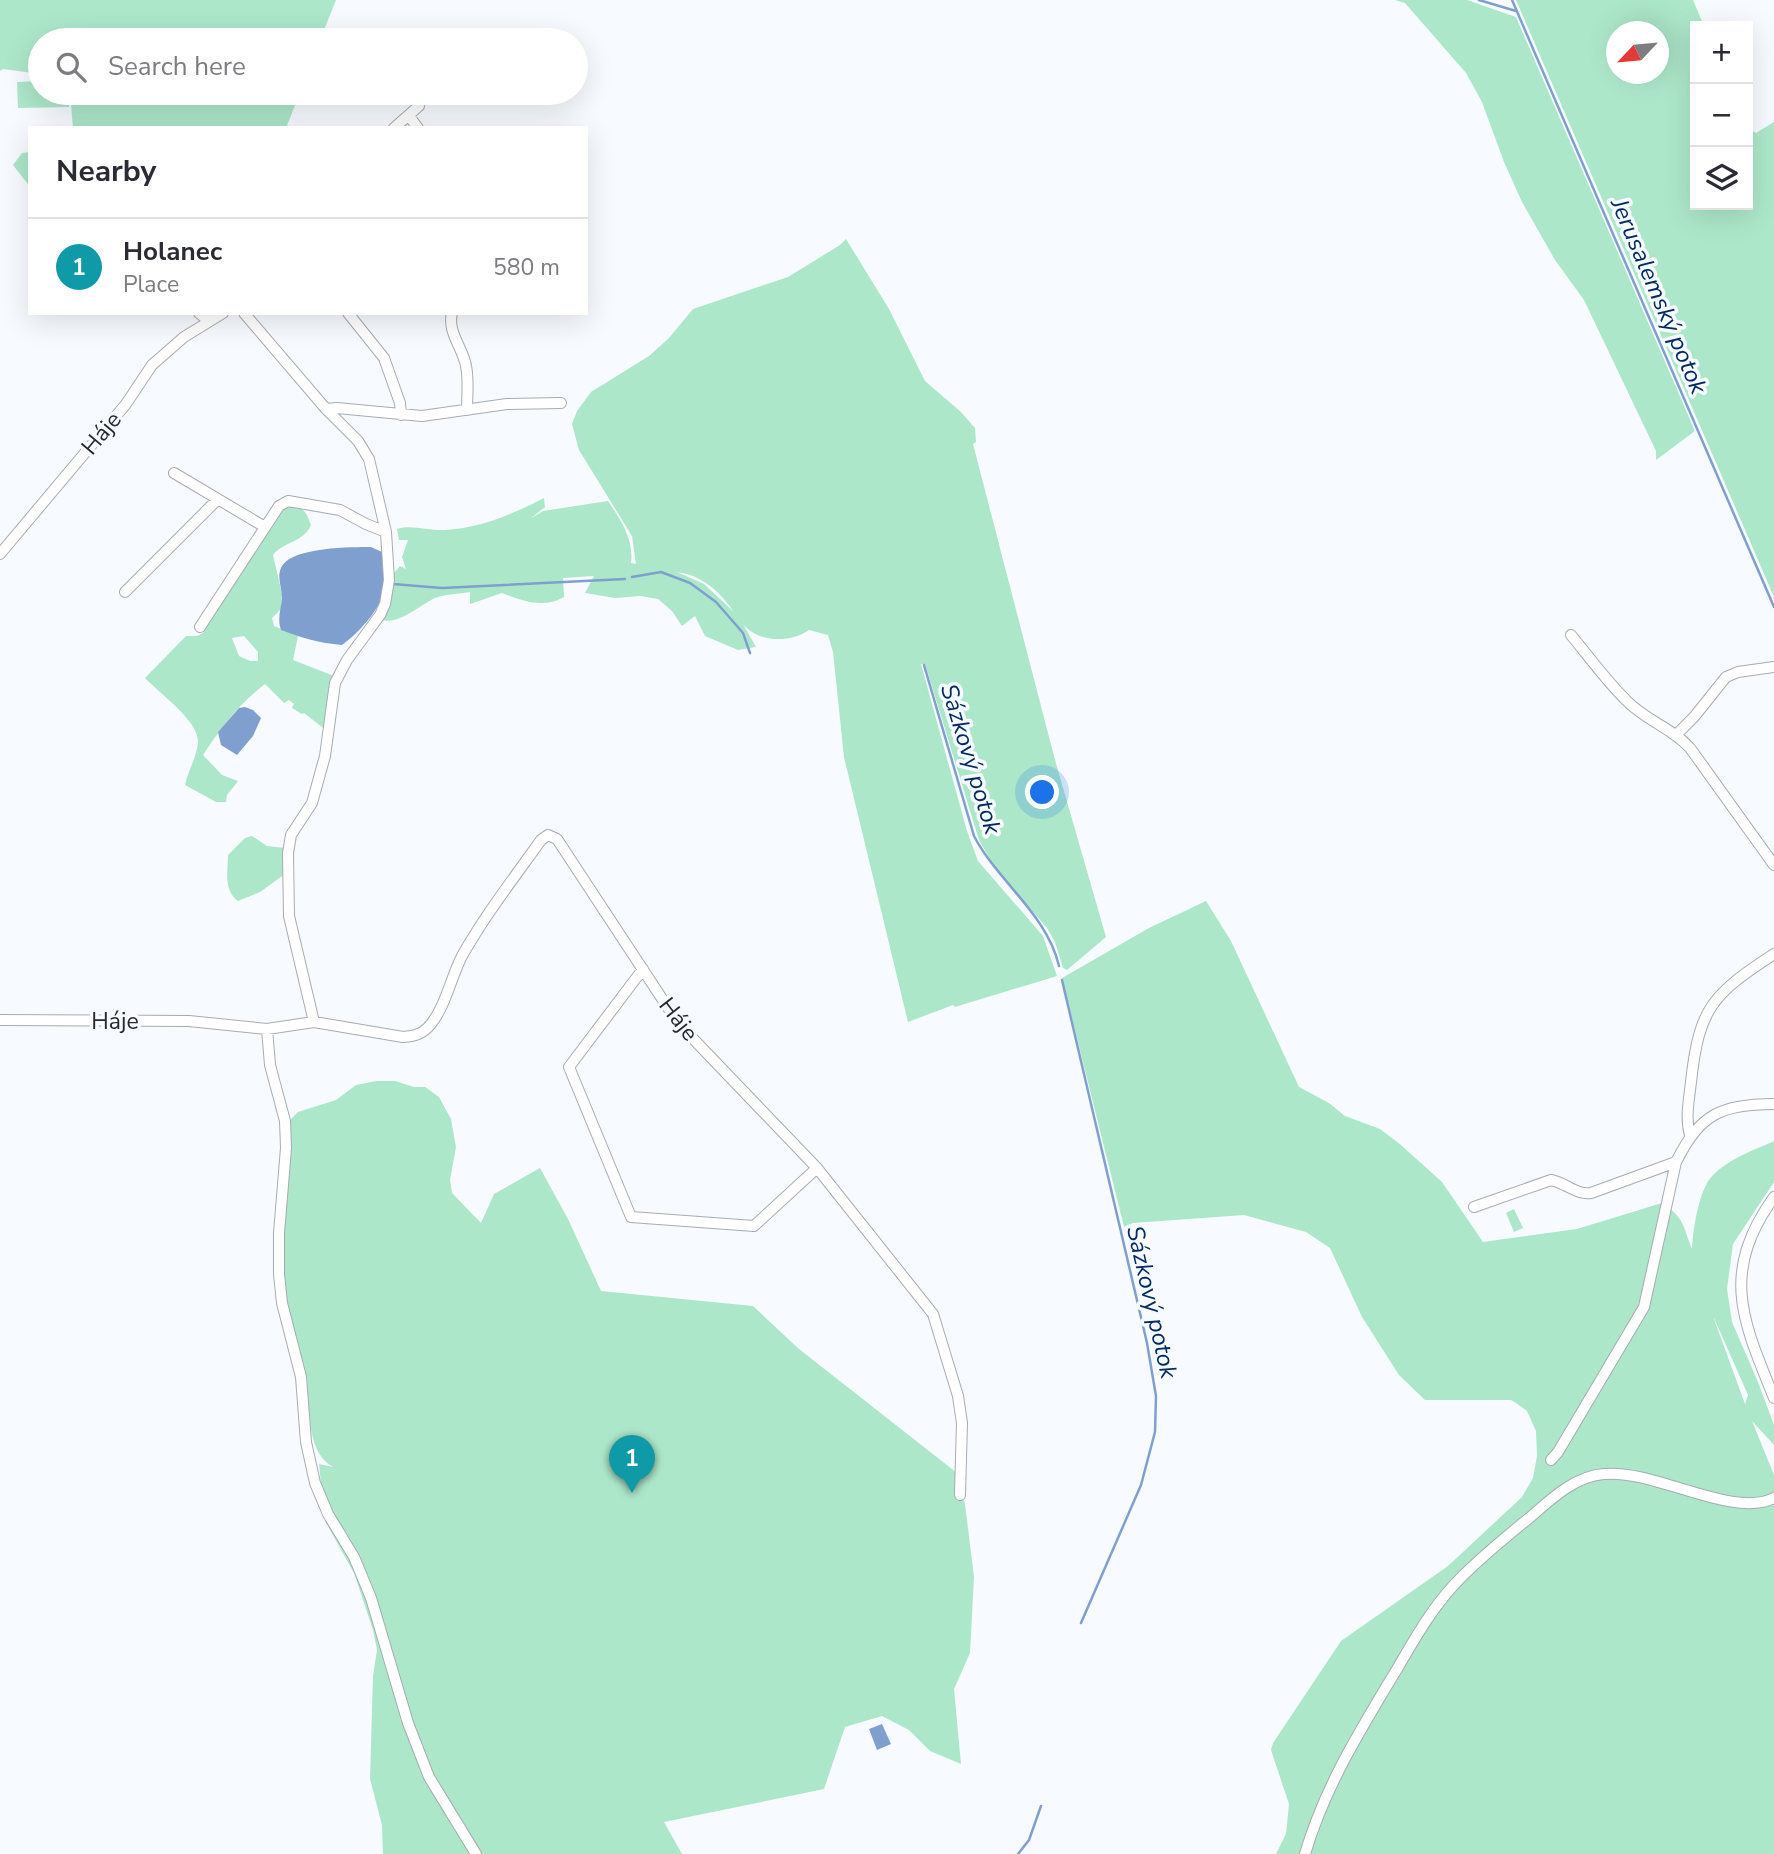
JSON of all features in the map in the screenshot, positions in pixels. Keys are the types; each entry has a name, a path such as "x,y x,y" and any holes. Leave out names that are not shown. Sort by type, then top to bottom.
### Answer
{"street":[{"path":"396,126 419,106"},
{"path":"409,116 416,126"},
{"path":"202,315 209,321"},
{"name":"Háje","path":"0,554 126,404 152,366 184,337 220,315"},
{"path":"246,315 326,409 358,441 369,460 386,532 389,580 385,604 347,660 335,683 325,756 312,803 291,835 288,853 289,916 314,1021"},
{"path":"350,315 384,358 400,403 401,415"},
{"path":"449,315 452,331 466,362 467,410"},
{"path":"326,409 422,416 507,404 561,403"},
{"path":"174,473 265,527"},
{"path":"125,592 218,499"},
{"path":"200,627 279,506 288,501 340,510 386,532"},
{"path":"1571,635 1629,703 1653,721 1677,734 1714,779 1774,865"},
{"path":"1677,734 1726,677 1738,672 1774,667"},
{"name":"Háje","path":"0,1020 189,1021 267,1029 314,1021 403,1037 422,1033 436,1017 461,958 482,923 541,840 548,835 557,839 678,1023 817,1168 933,1314 958,1396 962,1423 960,1495"},
{"path":"1690,1135 1687,1124 1694,1057 1701,1028 1710,1008 1721,992 1774,954"},
{"path":"643,969 569,1068 631,1217 754,1226 817,1168"},
{"path":"267,1029 270,1065 285,1121 279,1275 282,1303 301,1377 306,1442 315,1483 328,1514 354,1557 371,1598 408,1723 429,1777 476,1854"},
{"path":"1551,1460 1644,1307 1676,1162 1690,1135 1710,1118 1733,1107 1774,1104"},
{"path":"1474,1207 1551,1180 1578,1192 1591,1193 1676,1162"},
{"path":"1774,1197 1753,1229 1742,1266 1740,1286 1745,1320 1774,1398"},
{"path":"1305,1854 1318,1812 1351,1745 1431,1612 1471,1568 1555,1496 1586,1478 1620,1473 1734,1502 1751,1504 1774,1498"}],"green space":[{"path":"0,0 336,0 325,28 28,28 28,72 3,69 0,71"},
{"path":"1395,0 1467,0 1516,17 1695,431 1656,460 1656,451 1584,300 1555,260 1522,202 1482,102 1466,73 1405,3"},
{"path":"1516,0 1693,0 1702,21 1690,21 1690,210 1753,210 1753,131 1756,133 1774,122 1774,597"},
{"path":"17,82 28,82 28,105 69,107 18,108"},
{"path":"71,105 295,105 287,126 73,126"},
{"path":"28,152 28,184 13,165 22,153"},
{"path":"846,239 889,309 925,381 975,428 976,442 973,444 1055,760 1106,937 1067,970 1063,968 1055,942 1047,928 995,868 979,840 925,664 921,664 967,831 978,861 1043,936 1057,976 955,1007 953,1005 908,1022 844,757 833,652 828,635 809,630 784,639 766,638 757,635 743,624 756,647 738,650 705,636 695,616 682,626 672,611 658,599 640,596 615,598 585,593 594,576 563,578 564,597 549,603 525,601 502,593 470,604 470,592 439,597 395,620 382,620 390,601 394,573 400,566 406,569 402,557 408,540 399,540 397,529 414,527 445,530 471,526 509,515 544,498 545,507 530,519 543,511 608,501 628,538 631,563 636,564 632,536 579,450 572,424 577,411 591,392 649,356 669,338 693,309 788,277","holes":["677,572 709,585 733,611 704,584"]},
{"path":"292,505 299,507 311,525 298,539 273,555 282,594 281,609 272,618 274,626 298,636 293,660 334,676 326,730 304,713 292,708 294,704 289,700 284,703 265,684 231,717 203,755 222,775 238,781 227,795 226,802 216,802 185,785 197,747 197,734 185,716 145,678 186,636 203,633 221,598 277,513","holes":["244,636 258,652 258,661 239,656 232,638"]},
{"path":"252,836 267,846 285,848 285,874 260,892 238,901 228,886 228,855 245,838"},
{"path":"1206,901 1231,941 1299,1087 1329,1103 1345,1116 1380,1129 1401,1145 1442,1182 1483,1242 1577,1229 1662,1203 1679,1218 1692,1249 1695,1221 1707,1182 1733,1160 1774,1141 1774,1182 1733,1244 1727,1289 1732,1322 1774,1425 1774,1445 1752,1421 1774,1475 1774,1854 1276,1854 1286,1834 1289,1804 1271,1750 1273,1743 1341,1641 1448,1566 1522,1497 1533,1478 1537,1456 1536,1431 1527,1411 1511,1400 1425,1400 1399,1375 1362,1317 1330,1248 1306,1232 1244,1215 1133,1223 1124,1227 1062,978 1149,928","holes":["1714,1318 1748,1395 1745,1404"]},
{"path":"395,1081 414,1087 425,1087 439,1097 451,1119 456,1147 450,1180 452,1193 481,1223 494,1194 540,1168 568,1219 601,1291 753,1306 799,1349 957,1473 965,1504 974,1577 970,1653 954,1689 961,1764 930,1751 909,1730 882,1716 845,1727 824,1789 664,1822 682,1854 383,1854 382,1825 370,1779 373,1676 377,1650 354,1573 325,1521 319,1464 333,1467 314,1443 305,1375 286,1293 283,1259 291,1119 298,1112 336,1100 356,1085"},
{"path":"1514,1209 1523,1228 1514,1232 1506,1213"}],"water":[{"path":"371,547 382,552 385,589 377,608 357,632 342,645 311,640 281,630 279,618 282,598 279,574 288,560 323,549"},
{"path":"245,707 261,718 253,736 237,755 221,745 218,732 239,708"},
{"path":"882,1724 891,1744 877,1750 869,1729"}],"waterway":[{"path":"1479,0 1516,11"},
{"name":"Jerusalemský potok","path":"1512,0 1774,607"},
{"name":"Sázkový potok","path":"632,577 661,572 690,583 716,602 743,633 750,653"},
{"name":"Sázkový potok","path":"393,584 442,588 625,579"},
{"name":"Sázkový potok","path":"924,665 974,836 984,853 1044,930 1059,966"},
{"name":"Sázkový potok","path":"1062,980 1147,1343 1156,1396 1155,1432 1141,1485 1081,1623"},
{"name":"Sázkový potok","path":"1018,1854 1029,1840 1041,1806"}],"place":[{"name":"Holanec","path":"632,1493"}]}
